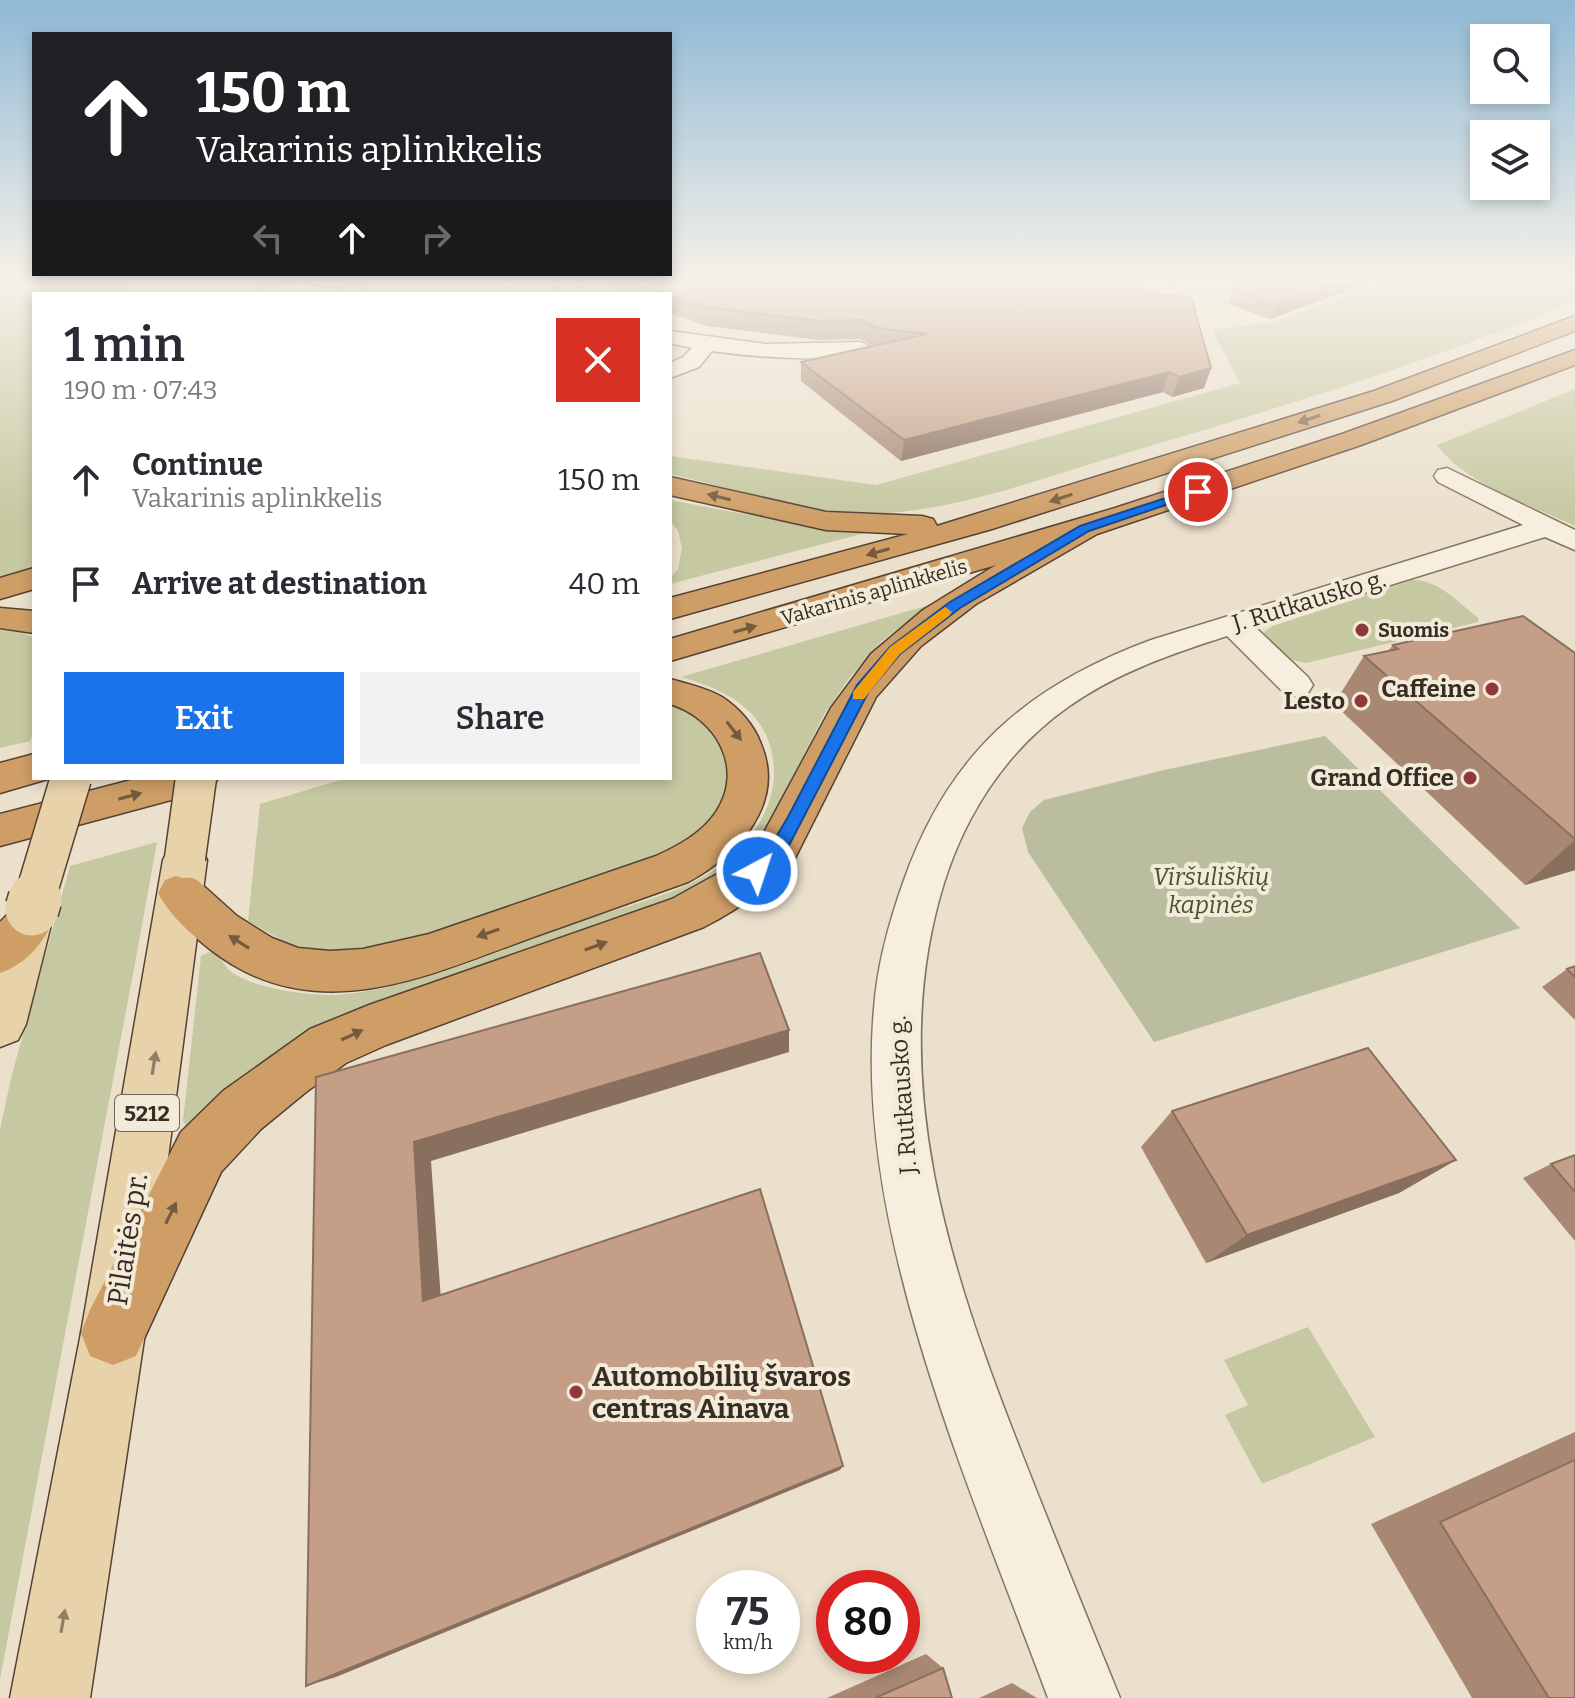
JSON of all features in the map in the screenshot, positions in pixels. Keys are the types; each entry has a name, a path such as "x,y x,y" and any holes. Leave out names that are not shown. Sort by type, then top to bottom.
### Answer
{"highway":[{"name":"Vakarinis aplinkkelis","path":"672,608 981,523 1383,396 1474,361"},
{"name":"Vakarinis aplinkkelis","path":"672,649 1085,529 1370,434 1564,361"},
{"path":"672,486 826,521 885,526 981,523"},
{"path":"113,1333 201,1152 242,1110 328,1046 369,1028 688,913 724,895 757,871 776,852 862,689 895,651 955,605 1085,529"},
{"path":"0,589 32,579"},
{"path":"0,618 32,622"},
{"path":"183,875 214,926 269,960 339,971 414,959 672,869 699,855 728,827 746,793 750,769 745,746 734,726 712,708 683,693 672,691"},
{"path":"0,778 32,770"},
{"path":"0,830 189,780"}],"main road":[{"path":"0,1024 19,929 70,780"},
{"name":"Pilaitės pr.","path":"50,1698 113,1333 197,780"}],"street":[{"path":"672,370 692,361"},
{"path":"1447,476 1561,534"},
{"name":"J. Rutkausko g.","path":"1084,1698 966,1392 929,1277 905,1173 896,1062 897,990 908,925 927,868 947,822 995,752 1056,699 1090,679 1134,658 1233,624 1561,534"},
{"path":"1233,624 1296,685"}],"green space":[{"path":"0,361 32,361 32,571 0,581"},
{"path":"1229,361 1417,361 1030,483 967,500 903,512 871,514 822,510 672,475 672,456 876,485 1240,383"},
{"path":"1575,389 1575,526 1481,482 1449,459 1437,445"},
{"path":"672,500 812,527 865,533 672,583 682,548 678,531 672,523"},
{"path":"1412,580 1431,583 1439,588 1478,618 1478,622 1306,663 1284,658 1263,637 1264,632 1273,626"},
{"path":"929,605 882,641 850,677 824,715 763,834 738,861 683,894 364,1006 312,1030 264,1061 189,1130 183,1121 201,956 210,952 236,975 268,987 320,995 360,992 456,968 695,881 729,859 749,838 769,801 774,773 769,742 752,715 728,695 681,677"},
{"path":"0,630 20,632 32,637 32,735 30,741 0,748"},
{"path":"672,705 696,714 718,731 731,779 720,808 700,832 667,853 408,941 349,953 292,946 248,921 260,804 340,780 672,780"},
{"name":"Viršuliškių kapinės","path":"1325,736 1520,928 1154,1042 1028,852 1022,828 1030,812 1044,800 1164,770"},
{"path":"157,842 0,1679 0,1130 11,1078 70,866"},
{"path":"1308,1327 1375,1437 1262,1484 1225,1415 1248,1405 1224,1360"}],"building":[{"path":"1209,361 1211,368 1179,377 1169,372 904,440 801,362"},
{"path":"1523,616 1575,653 1575,839 1364,656 1398,649 1393,645"},
{"name":"Automobilių švaros centras Ainava","path":"760,953 789,1030 414,1142 423,1301 760,1189 843,1466 306,1686 316,1077"},
{"path":"1575,966 1575,977 1567,969"},
{"path":"1368,1048 1456,1160 1247,1235 1172,1111"},
{"path":"1575,1155 1575,1192 1551,1164"},
{"path":"1575,1460 1575,1698 1549,1698 1440,1522"},
{"path":"943,1668 952,1698 875,1698"}],"slow traffic":[{"path":"859,695 895,651 945,612"}],"place":[{"name":"Suomis","path":"1362,630"},
{"name":"Caffeine","path":"1492,689"},
{"name":"Lesto","path":"1361,701"},
{"name":"Grand Office","path":"1470,778"},
{"name":"Automobilių švaros centras Ainava","path":"576,1392"}],"route":[{"path":"757,871 776,852 795,820 862,689 895,651 955,605 1085,529 1198,492"}]}
